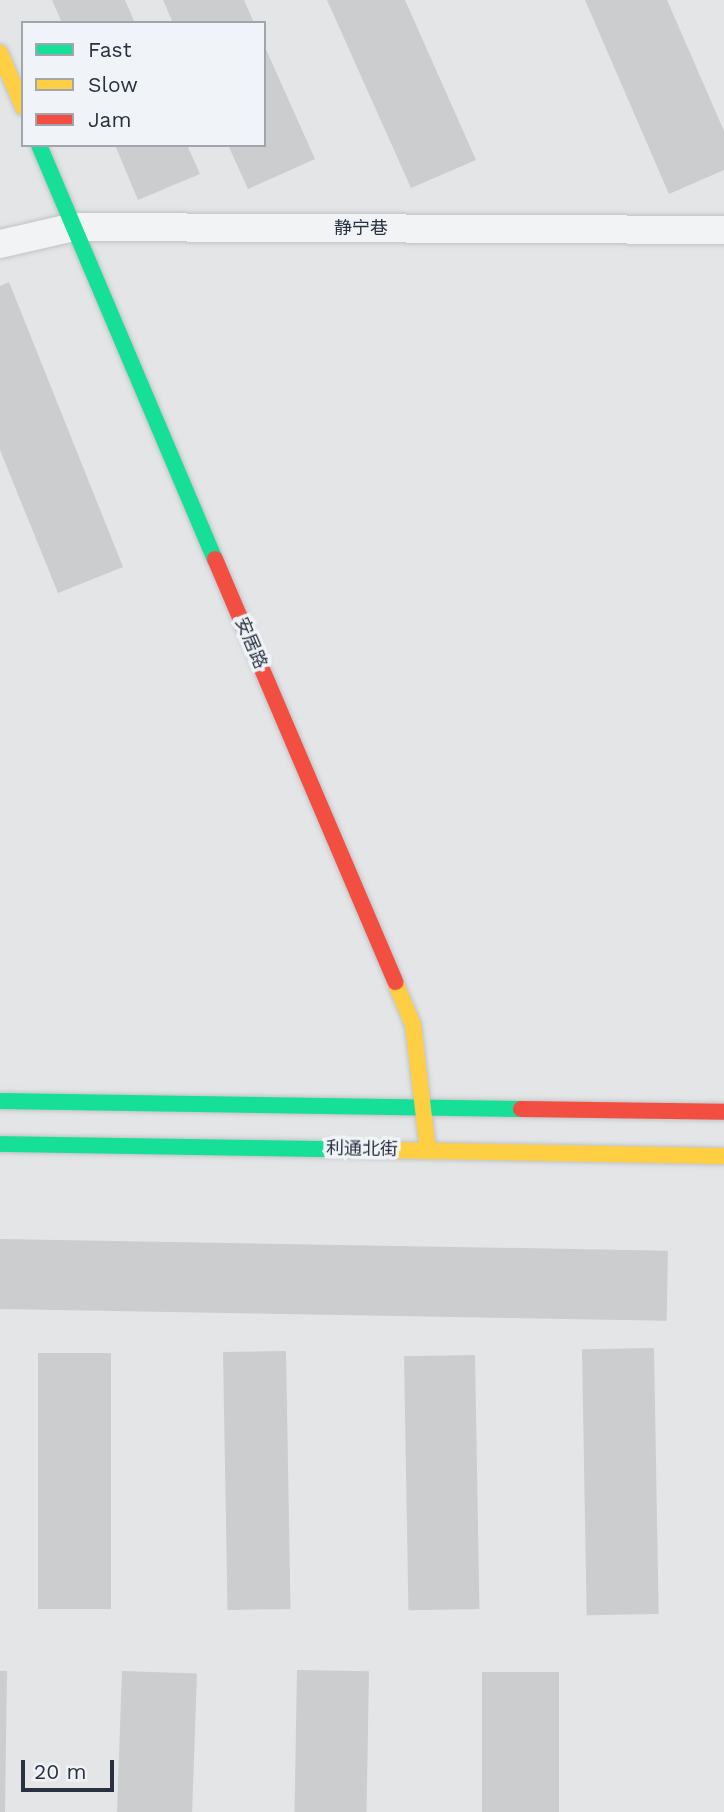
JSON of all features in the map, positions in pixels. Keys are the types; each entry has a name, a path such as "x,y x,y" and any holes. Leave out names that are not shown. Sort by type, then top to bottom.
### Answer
{"main road":[{"path":"0,53 21,102"},
{"name":"安居路","path":"40,147 413,1025 426,1106 428,1151"},
{"path":"0,1101 724,1112"},
{"name":"利通北街","path":"0,1144 724,1156"}],"street":[{"name":"静宁巷","path":"0,244 74,227 724,230"}],"building":[{"path":"52,0 125,0 134,21 61,21"},
{"path":"163,0 244,0 253,21 172,21"},
{"path":"327,0 405,0 476,160 411,188"},
{"path":"585,0 667,0 724,131 724,170 669,194"},
{"path":"266,49 315,159 248,189 229,147 266,147"},
{"path":"116,147 188,147 200,174 138,200"},
{"path":"9,282 123,567 58,593 0,450 0,286"},
{"path":"0,1239 668,1251 667,1321 0,1309"},
{"path":"654,1348 659,1614 587,1615 582,1349"},
{"path":"286,1351 291,1609 228,1610 223,1352"},
{"path":"38,1353 111,1353 111,1609 38,1609"},
{"path":"475,1355 479,1609 408,1610 404,1356"},
{"path":"297,1670 369,1671 367,1812 295,1812"},
{"path":"0,1671 7,1671 5,1812 0,1812"},
{"path":"122,1671 197,1674 192,1812 117,1812"},
{"path":"482,1672 559,1672 559,1812 482,1812"}],"traffic: fast":[{"path":"40,147 215,559"},
{"path":"0,1101 521,1109"},
{"path":"0,1144 374,1150"}],"traffic: slow":[{"path":"0,53 21,102"},
{"path":"395,982 413,1025 428,1151"},
{"path":"374,1150 724,1156"}],"traffic: jam":[{"path":"215,559 395,982"},
{"path":"521,1109 724,1112"}]}
